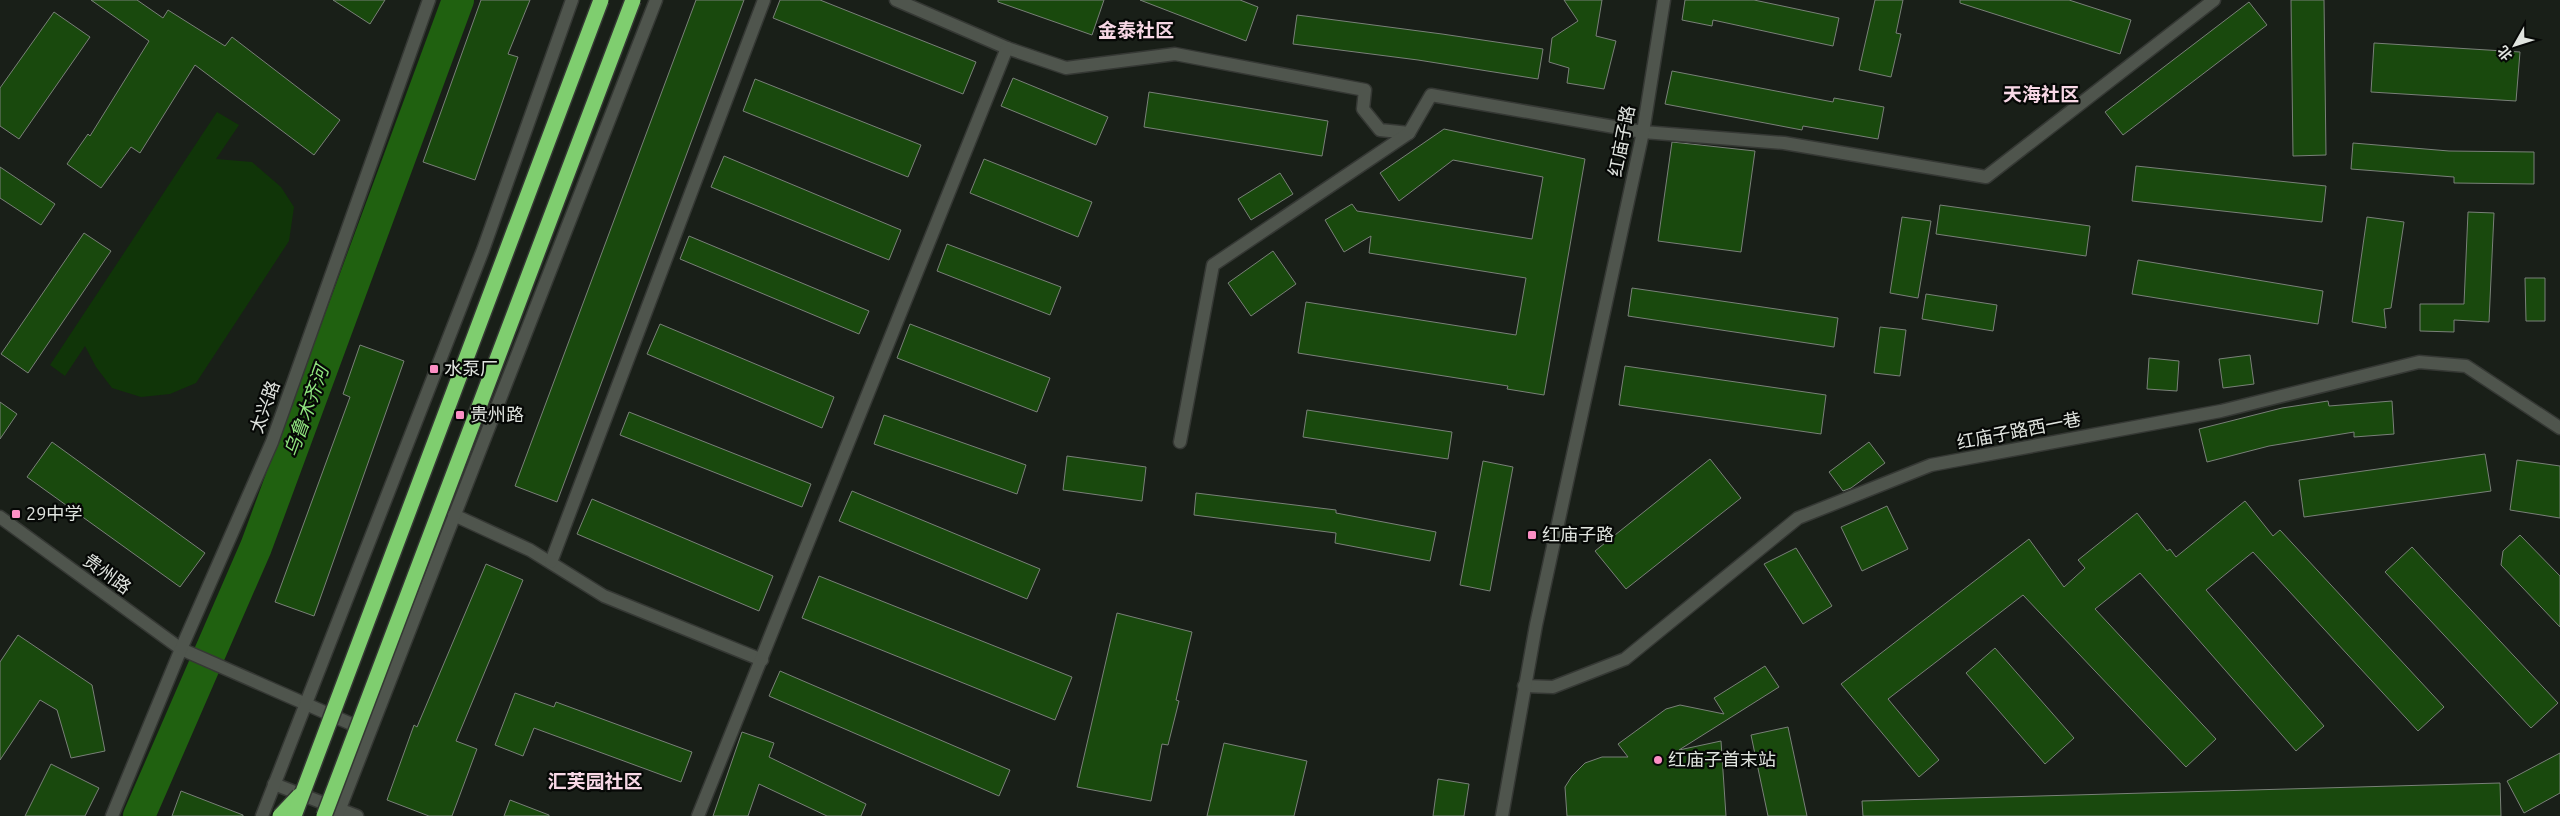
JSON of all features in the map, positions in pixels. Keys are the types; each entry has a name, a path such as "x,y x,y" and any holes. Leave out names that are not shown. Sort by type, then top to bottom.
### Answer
{"highway":[{"path":"294,816 601,0"},
{"path":"324,816 633,0"},
{"path":"280,816 303,791"}],"street":[{"name":"太兴路","path":"112,816 185,651 272,442 429,0"},
{"path":"262,816 483,250 572,0"},
{"path":"338,813 656,0"},
{"path":"551,562 764,0"},
{"path":"896,0 1008,48 1066,68 1175,54 1365,90 1363,109 1380,130 1409,133"},
{"name":"红庙子路","path":"1502,816 1524,686 1643,132 1664,0"},
{"path":"1180,442 1213,265 1409,133 1431,95 1643,132 1784,143 1986,177 2214,0"},
{"path":"698,816 1008,48"},
{"name":"红庙子路西一巷","path":"1524,686 1553,687 1626,659 1798,518 1930,466 2222,411 2419,362 2466,366 2560,428"},
{"path":"454,515 551,562 604,596 762,660"},
{"name":"贵州路","path":"0,517 185,651 305,706 370,732"},
{"path":"274,784 338,813 357,816"}],"green space":[{"path":"217,112 239,125 216,159 252,162 281,187 294,207 289,241 196,383 170,394 141,397 112,388 96,367 85,346 65,376 50,365"}],"building":[{"path":"91,0 137,0 163,18 168,10 225,46 232,37 340,120 314,155 195,65 140,153 131,147 101,188 67,164 88,134 90,136 149,41"},
{"path":"333,0 385,0 370,24"},
{"path":"481,0 530,0 508,54 518,57 475,180 423,162"},
{"path":"696,0 744,0 557,502 515,486"},
{"path":"780,0 820,0 976,62 963,94 773,18"},
{"path":"998,0 1104,0 1092,35 998,2"},
{"path":"1140,0 1240,0 1258,7 1246,41"},
{"path":"1564,0 1602,0 1596,36 1616,41 1604,89 1567,83 1569,68 1549,62 1552,38 1578,21"},
{"path":"1685,0 1754,0 1839,18 1833,46 1713,20 1712,26 1682,20"},
{"path":"1875,0 1903,0 1896,33 1901,34 1891,77 1859,70"},
{"path":"1960,0 2069,0 2131,20 2120,54 1960,3"},
{"path":"2291,0 2324,0 2326,155 2293,156"},
{"path":"2249,2 2267,25 2123,135 2105,112"},
{"path":"54,12 90,37 19,139 0,126 0,88"},
{"path":"1297,15 1543,49 1538,79 1418,60 1293,44"},
{"path":"2374,43 2520,52 2516,101 2371,92"},
{"path":"1672,71 1833,102 1834,98 1884,107 1878,139 1803,126 1802,130 1665,104"},
{"path":"1013,78 1108,117 1096,145 1001,106"},
{"path":"755,79 921,145 908,177 743,111"},
{"path":"1149,92 1328,121 1322,156 1144,127"},
{"path":"1444,129 1585,159 1544,395 1507,389 1508,386 1298,353 1306,302 1516,335 1526,278 1369,253 1371,236 1344,252 1325,220 1352,204 1357,211 1532,239 1543,177 1453,160 1399,201 1380,173"},
{"path":"1672,142 1755,151 1741,252 1658,241"},
{"path":"2353,143 2449,151 2534,152 2534,184 2454,183 2454,177 2351,169"},
{"path":"724,156 901,230 889,260 711,187"},
{"path":"984,159 1092,202 1078,237 970,193"},
{"path":"2136,166 2326,186 2322,222 2132,201"},
{"path":"0,167 55,204 41,225 0,198"},
{"path":"1280,173 1293,194 1251,220 1238,199"},
{"path":"1940,205 2090,226 2086,256 1936,234"},
{"path":"2468,212 2494,213 2489,322 2454,320 2454,332 2420,331 2420,304 2464,304"},
{"path":"1902,217 1931,221 1918,298 1890,293"},
{"path":"2367,217 2404,222 2391,308 2384,309 2386,328 2352,322"},
{"path":"84,233 111,251 28,373 1,354"},
{"path":"689,236 869,311 859,334 680,259"},
{"path":"947,244 1061,287 1050,315 937,271"},
{"path":"1273,251 1296,284 1251,316 1228,283"},
{"path":"2138,260 2323,291 2318,324 2132,294"},
{"path":"2525,278 2545,278 2545,321 2526,321"},
{"path":"1632,288 1838,318 1834,347 1628,316"},
{"path":"1926,294 1997,305 1993,331 1922,319"},
{"path":"660,324 834,397 822,428 647,354"},
{"path":"910,324 1050,378 1037,412 897,358"},
{"path":"1880,327 1906,330 1900,376 1874,373"},
{"path":"360,345 404,361 314,616 275,602 350,397 343,394"},
{"path":"2250,355 2254,384 2223,388 2219,359"},
{"path":"2149,358 2179,361 2177,391 2147,389"},
{"path":"1625,366 1826,395 1821,434 1619,405"},
{"path":"2328,401 2329,406 2392,401 2394,434 2354,437 2354,432 2269,446 2207,462 2199,429 2282,408"},
{"path":"0,402 17,414 0,439"},
{"path":"1307,410 1452,432 1448,459 1303,437"},
{"path":"629,412 811,484 802,507 620,435"},
{"path":"884,415 1026,465 1017,494 874,444"},
{"path":"52,442 205,553 180,587 27,477"},
{"path":"1869,442 1885,463 1851,488 1843,491 1829,472"},
{"path":"2485,454 2491,491 2304,517 2299,480"},
{"path":"1067,456 1146,467 1142,501 1063,490"},
{"path":"1710,459 1741,498 1626,589 1595,551"},
{"path":"2517,460 2560,466 2560,518 2510,510"},
{"path":"1483,461 1513,467 1490,591 1460,585"},
{"path":"852,491 1040,569 1027,599 839,521"},
{"path":"1196,493 1336,510 1336,513 1436,532 1430,561 1335,543 1336,533 1194,515"},
{"path":"592,499 773,576 759,611 577,534"},
{"path":"2245,501 2273,536 2280,530 2444,707 2418,731 2253,552 2206,590 2324,726 2296,751 2140,573 2095,609 2216,739 2186,767 2023,595 1888,699 1939,760 1919,777 1841,684 2029,539 2064,587 2085,568 2078,560 2137,513 2167,551 2170,549 2176,557"},
{"path":"1887,506 1908,549 1862,571 1841,527"},
{"path":"2520,535 2560,576 2560,627 2501,565 2503,551"},
{"path":"2412,547 2558,703 2531,728 2385,572"},
{"path":"1796,548 1832,606 1803,624 1764,564"},
{"path":"486,564 523,580 456,741 477,749 452,816 429,816 387,800 414,725 417,727"},
{"path":"819,576 1072,677 1055,720 802,618"},
{"path":"1117,613 1192,632 1176,700 1179,701 1168,745 1162,744 1151,801 1077,787"},
{"path":"18,635 92,685 105,751 71,758 57,710 40,700 0,760 0,662"},
{"path":"1995,648 2074,738 2045,764 1966,673"},
{"name":"红庙子首末站","path":"1765,666 1779,687 1679,750 1721,741 1726,816 1567,816 1565,787 1572,776 1585,763 1602,757 1628,757 1618,744 1666,709 1680,705 1724,714 1714,698"},
{"path":"780,671 1010,770 999,796 769,696"},
{"path":"515,693 554,707 556,702 692,752 681,782 534,728 523,756 495,745"},
{"path":"1788,727 1807,816 1768,816 1751,735"},
{"path":"742,732 774,743 769,757 866,804 861,816 827,816 759,784 748,816 713,816"},
{"path":"1224,743 1307,761 1294,816 1207,816"},
{"path":"2560,753 2560,793 2524,813 2507,781"},
{"path":"51,764 99,788 85,816 25,816"},
{"path":"1438,779 1469,784 1464,816 1433,816"},
{"path":"2500,783 2501,816 1863,816 1862,801"},
{"path":"181,791 243,815 243,816 172,816"},
{"path":"510,800 549,815 549,816 504,816"}],"waterway":[{"name":"乌鲁木齐河","path":"139,816 256,547 458,0"}],"place":[{"name":"水泵厂","path":"434,369"},
{"name":"贵州路","path":"460,415"},
{"name":"29中学","path":"16,514"},
{"name":"红庙子路","path":"1532,535"},
{"name":"红庙子首末站","path":"1658,760"}],"district":[{"name":"金泰社区","path":"1136,30"},
{"name":"天海社区","path":"2041,94"},
{"name":"汇芙园社区","path":"595,781"}]}
